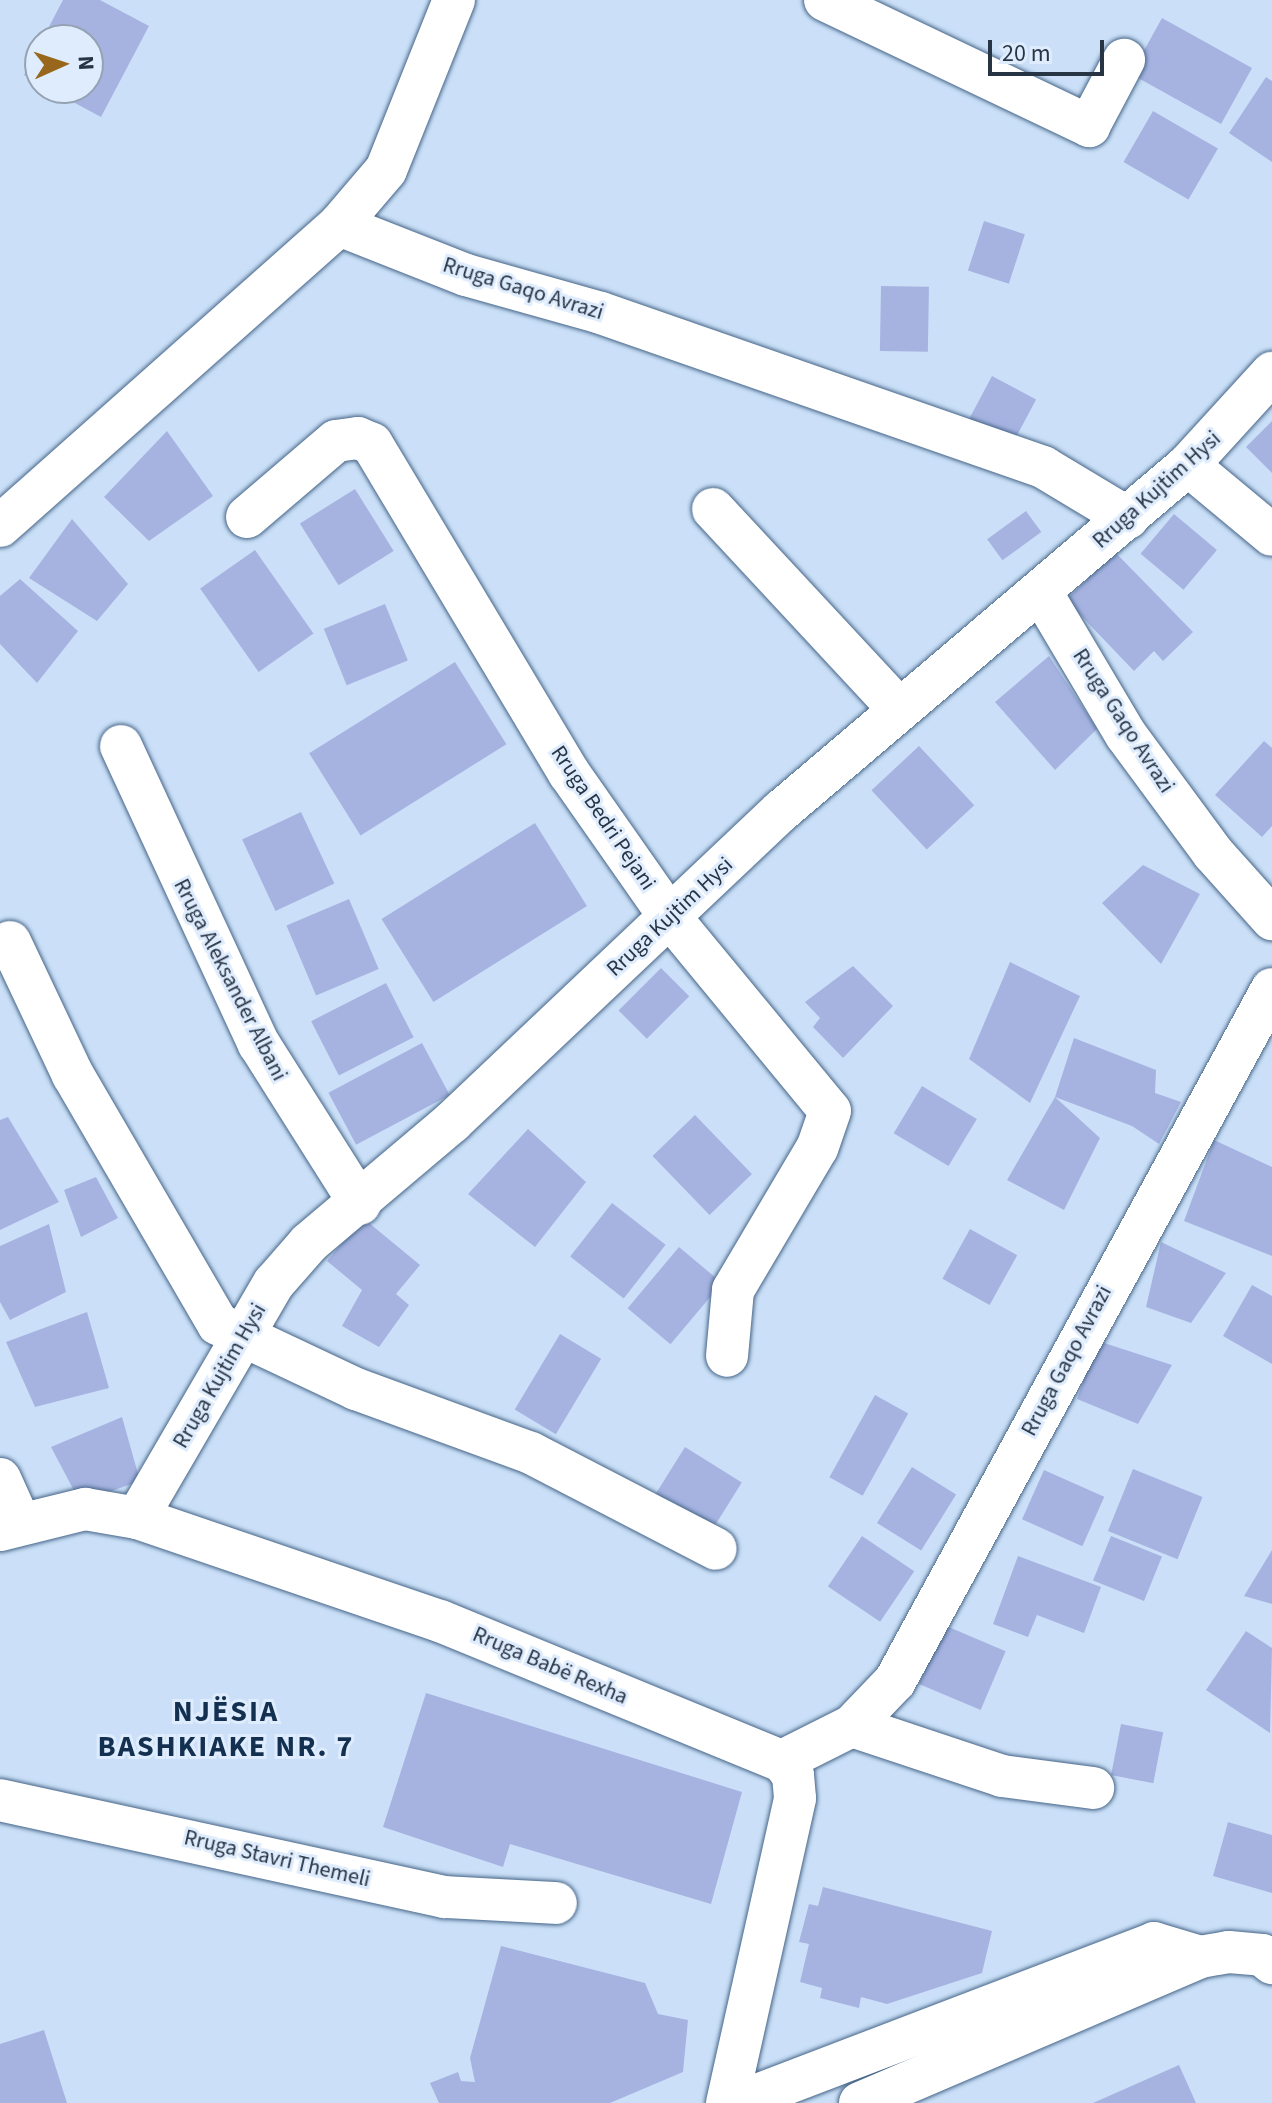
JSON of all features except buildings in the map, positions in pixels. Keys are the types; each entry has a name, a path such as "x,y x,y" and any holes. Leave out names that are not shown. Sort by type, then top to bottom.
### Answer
{"street":[{"path":"0,526 339,225 386,170 454,0"},
{"path":"825,0 1089,126 1124,60"},
{"name":"Rruga Gaqo Avrazi","path":"339,225 466,275 601,313 1043,467 1128,518"},
{"name":"Rruga Kujtim Hysi","path":"137,1518 285,1270 899,709 1188,465 1272,373"},
{"name":"Rruga Bedri Pejani","path":"247,517 336,441 358,438 372,444 569,773 670,917 830,1111 817,1148 733,1290 727,1356"},
{"path":"1188,465 1272,535"},
{"path":"713,509 899,709"},
{"name":"Rruga Gaqo Avrazi","path":"1041,592 1126,735 1213,853 1272,919"},
{"name":"Rruga Aleksander Albani","path":"121,746 259,1044 360,1204"},
{"path":"10,942 38,1011 208,1315 244,1336 356,1389 531,1453 716,1549"},
{"name":"Rruga Gaqo Avrazi","path":"852,1726 895,1681 1272,989"},
{"path":"0,1479 9,1525"},
{"name":"Rruga Babë Rexha","path":"9,1525 85,1509 137,1518 440,1621 782,1761"},
{"path":"727,2103 795,1798 793,1775 782,1761 852,1726 1002,1776 1093,1788"},
{"name":"Rruga Stavri Themeli","path":"0,1800 445,1897 556,1903"},
{"path":"736,2103 1154,1943 1200,1957"},
{"path":"860,2103 1200,1957 1229,1952 1262,1955 1272,1963"}],"district":[{"name":"NJËSIA BASHKIAKE NR. 7","path":"226,1729"}]}
